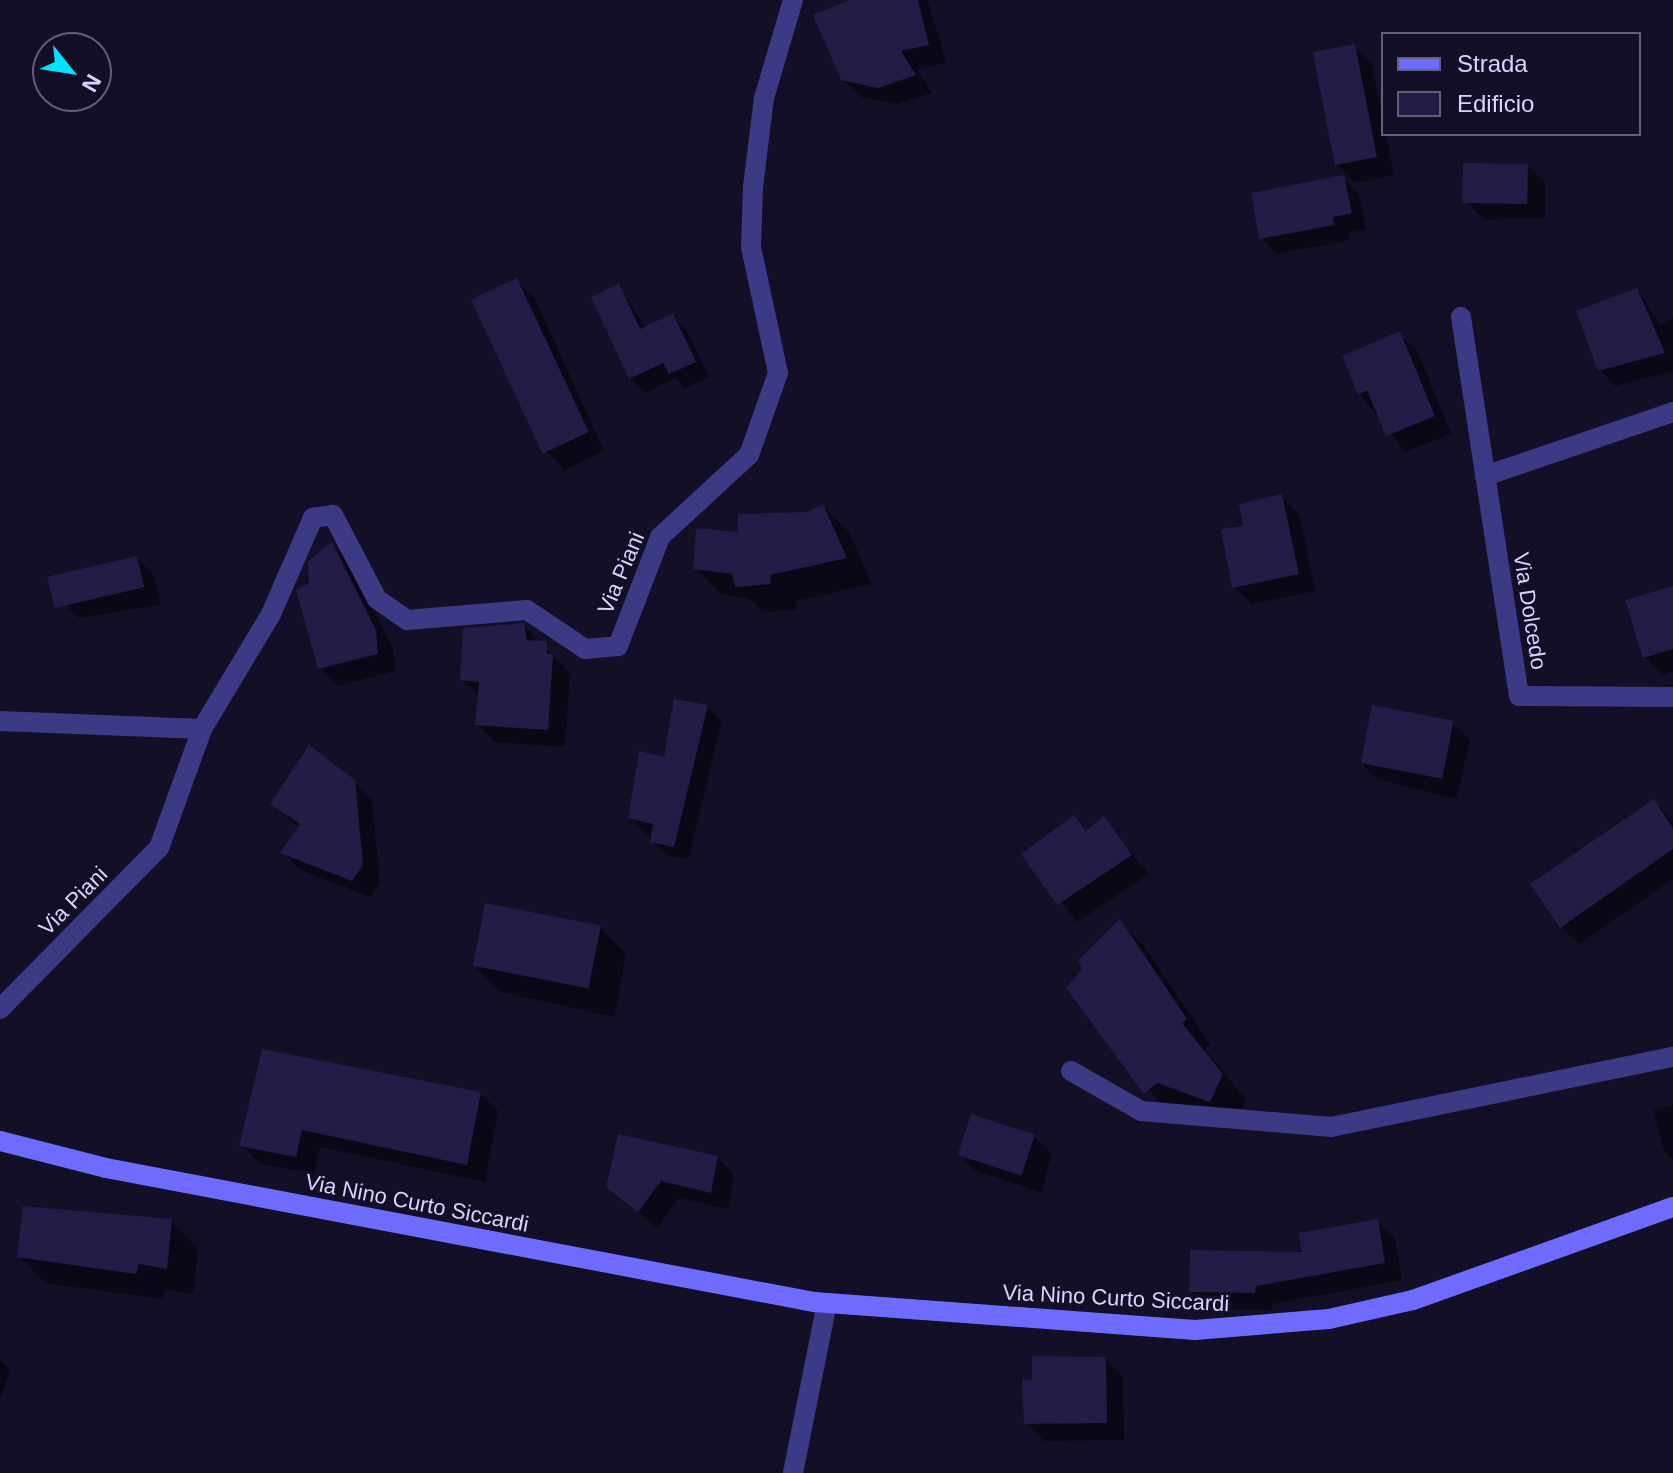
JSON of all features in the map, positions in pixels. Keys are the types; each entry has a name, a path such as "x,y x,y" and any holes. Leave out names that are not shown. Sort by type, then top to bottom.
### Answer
{"main road":[{"name":"Via Nino Curto Siccardi","path":"0,1141 106,1168 827,1303 1195,1330 1255,1328 1413,1300 1673,1207"}],"street":[{"name":"Via Piani","path":"0,1009 159,848 202,729 271,614 313,518 333,515 377,599 407,620 527,610 585,649 618,646 660,537 749,455 778,373 751,247 753,187 764,98 793,0"},
{"name":"Via Dolcedo","path":"1461,317 1519,696 1673,697"},
{"path":"1485,476 1673,412"},
{"path":"0,721 202,729"},
{"path":"1071,1071 1141,1111 1331,1127 1673,1057"},
{"path":"793,1473 827,1303"}],"building":[{"path":"849,0 918,0 929,45 901,51 916,75 878,88 841,80 813,15"},
{"path":"1355,44 1377,157 1335,165 1313,52"},
{"path":"1463,163 1528,164 1527,204 1462,203"},
{"path":"1344,175 1352,213 1333,217 1334,225 1259,239 1251,193"},
{"path":"517,278 589,432 543,454 471,300"},
{"path":"619,283 640,329 673,313 696,362 669,374 663,363 629,379 591,297"},
{"path":"1637,288 1665,353 1598,371 1576,311"},
{"path":"1400,331 1435,416 1386,436 1367,390 1358,395 1342,356"},
{"path":"1282,494 1299,574 1232,588 1221,529 1243,526 1239,504"},
{"path":"823,504 847,558 770,575 771,584 735,587 732,574 693,569 696,528 738,532 738,514 807,512"},
{"path":"332,542 376,630 378,654 318,669 296,590 309,583 308,561"},
{"path":"137,556 144,587 55,608 47,577"},
{"path":"1673,586 1673,649 1643,658 1625,600"},
{"path":"524,623 527,640 547,641 547,654 553,654 548,730 475,725 479,682 460,680 463,628"},
{"path":"674,699 708,705 674,847 650,842 653,824 628,818 639,751 664,757"},
{"path":"1372,705 1453,721 1442,779 1361,763"},
{"path":"309,745 355,780 363,865 352,881 280,853 300,824 270,804"},
{"path":"1654,799 1673,829 1673,849 1560,928 1530,884"},
{"path":"1074,815 1086,831 1104,816 1132,855 1057,905 1021,854"},
{"path":"485,903 601,926 589,988 473,966"},
{"path":"1120,919 1187,1019 1182,1023 1223,1074 1210,1102 1157,1083 1144,1094 1066,988 1082,969 1078,961"},
{"path":"262,1049 481,1092 467,1165 302,1130 296,1157 239,1146"},
{"path":"971,1114 1035,1135 1021,1176 958,1155"},
{"path":"618,1134 718,1156 711,1193 661,1181 638,1212 606,1187"},
{"path":"23,1206 172,1219 167,1269 139,1264 136,1274 17,1257"},
{"path":"1378,1219 1385,1263 1256,1286 1255,1293 1189,1292 1190,1250 1302,1252 1299,1233"},
{"path":"1032,1356 1106,1357 1107,1423 1024,1424 1022,1379 1032,1380"}]}
